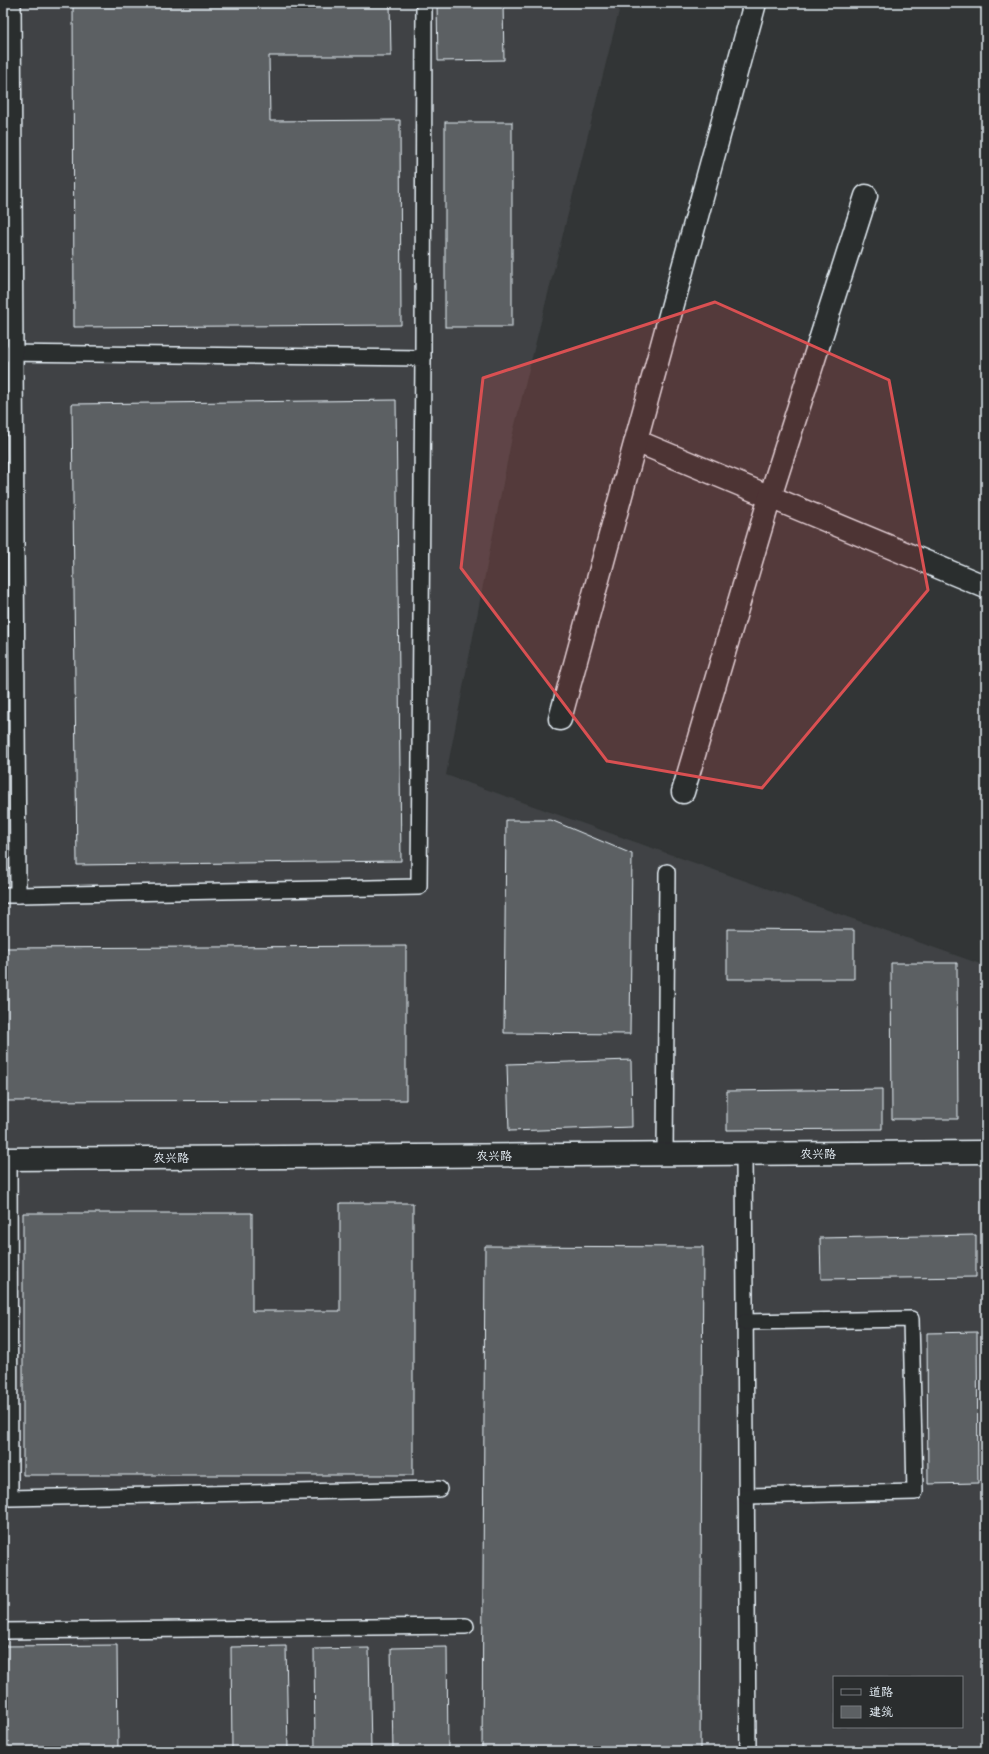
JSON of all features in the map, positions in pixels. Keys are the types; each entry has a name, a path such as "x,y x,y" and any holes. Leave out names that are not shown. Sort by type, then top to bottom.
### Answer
{"street":[{"path":"560,719 755,3"},
{"path":"683,792 770,497 866,196"},
{"path":"636,441 986,587"},
{"name":"农兴路","path":"6,1158 986,1152"}],"lane":[{"path":"13,3 9,353 18,895"},
{"path":"3,895 419,887 424,3"},
{"path":"9,353 423,358"},
{"path":"665,1154 666,872"},
{"path":"744,1153 748,1751"},
{"path":"6,1158 10,1498 438,1489"},
{"path":"745,1322 911,1319 915,1492 746,1496"},
{"path":"3,1631 466,1626"}],"highlighted area":[{"path":"715,302 889,380 928,590 762,788 607,761 461,568 483,378"}],"shaded area":[{"path":"3,3 621,3 512,437 446,775 986,966 986,1751 3,1751"}],"building":[{"path":"73,3 390,3 391,56 269,56 270,121 400,120 401,325 74,327"},
{"path":"437,3 503,3 504,60 438,61"},
{"path":"445,122 512,122 512,327 445,327"},
{"path":"396,400 401,861 77,865 72,404"},
{"path":"506,820 551,820 632,854 630,1034 504,1033"},
{"path":"727,929 854,930 854,979 727,979"},
{"path":"406,946 406,1100 3,1101 3,948"},
{"path":"891,963 957,963 958,1119 892,1119"},
{"path":"631,1060 632,1127 509,1131 507,1064"},
{"path":"882,1089 882,1129 727,1130 727,1091"},
{"path":"340,1203 413,1203 413,1475 23,1475 23,1213 252,1213 252,1311 340,1311"},
{"path":"976,1235 976,1277 821,1279 820,1238"},
{"path":"485,1246 703,1247 700,1751 482,1751"},
{"path":"977,1332 978,1483 928,1484 927,1333"},
{"path":"117,1645 118,1751 3,1751 3,1646"},
{"path":"286,1646 288,1751 232,1751 231,1647"},
{"path":"447,1647 448,1751 393,1751 391,1648"},
{"path":"369,1648 371,1751 315,1751 314,1649"}]}
